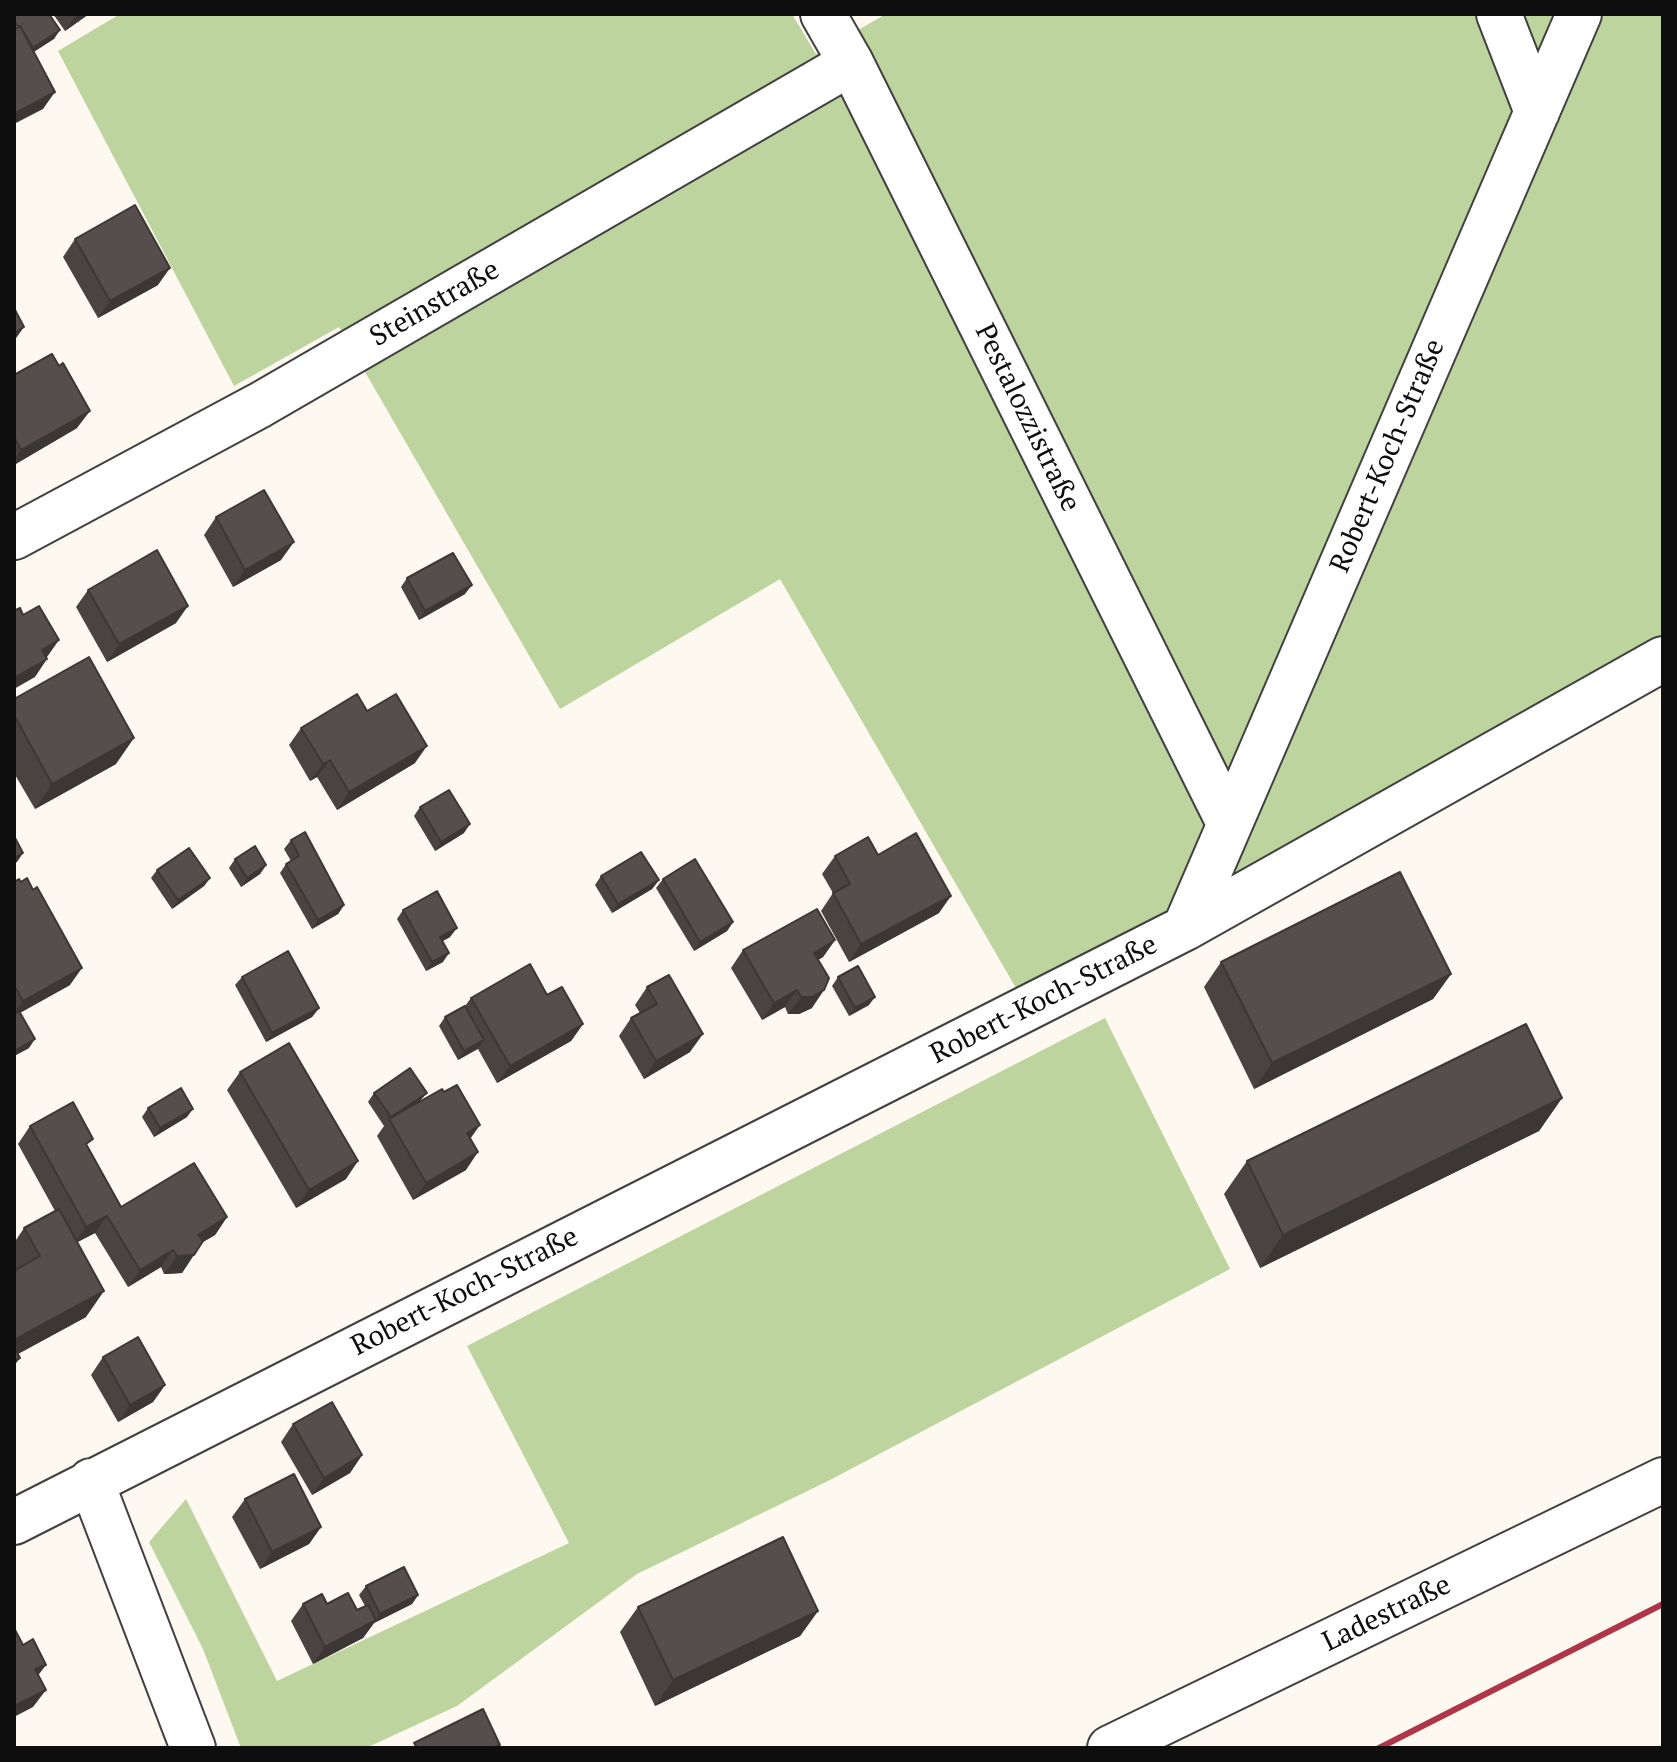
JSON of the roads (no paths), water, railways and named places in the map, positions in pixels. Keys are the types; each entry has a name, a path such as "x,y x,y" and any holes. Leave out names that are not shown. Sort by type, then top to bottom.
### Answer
{"street":[{"name":"Pestalozzistraße","path":"823,14 851,63 1229,823"},
{"path":"1499,14 1537,112"},
{"name":"Robert-Koch-Straße","path":"14,1522 1185,928 1579,14"},
{"name":"Steinstraße","path":"14,537 260,405 851,63"},
{"path":"1185,928 1663,659"},
{"name":"Ladestraße","path":"1110,1748 1663,1480"},
{"path":"91,1481 193,1748"}],"railway":[{"path":"1379,1748 1663,1604"}]}
